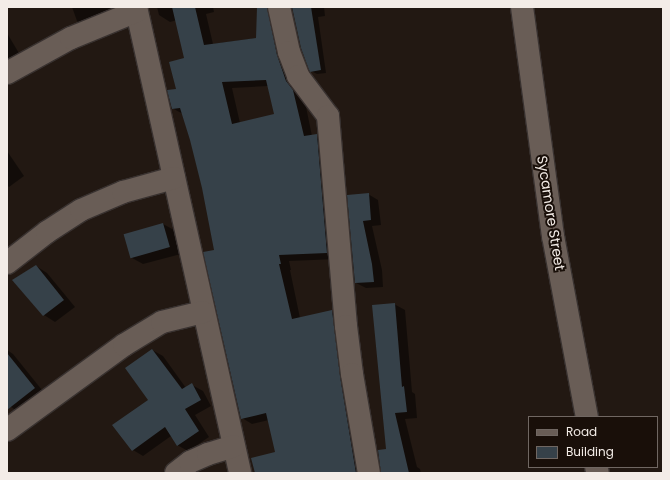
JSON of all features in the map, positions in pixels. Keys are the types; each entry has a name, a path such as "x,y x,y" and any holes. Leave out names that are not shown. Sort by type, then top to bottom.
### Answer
{"street":[{"path":"279,7 289,52 298,76 328,116 347,334 352,374 369,473"},
{"name":"Sycamore Street","path":"522,7 553,236 587,416"},
{"path":"7,73 70,38 137,9 203,312 240,473"},
{"path":"7,263 47,232 81,210 123,192 174,178"},
{"path":"7,430 124,345 162,322 203,312"},
{"path":"176,473 190,462 208,454 234,446"}],"building":[{"path":"172,7 195,7 204,45 256,38 257,7 267,7 277,55 286,81 293,90 304,136 317,134 327,253 279,255 281,264 279,264 292,319 332,310 340,376 356,473 255,473 251,458 275,452 266,413 241,419 203,252 214,250 202,188 180,108 172,109 167,90 176,89 169,62 184,58","holes":["266,80 274,114 232,124 222,82"]},
{"path":"292,7 311,7 321,70 310,72 309,70 301,48"},
{"path":"369,193 371,220 363,221 372,264 374,282 355,283 347,195"},
{"path":"163,223 170,247 130,258 124,234"},
{"path":"36,265 64,300 43,316 12,280"},
{"path":"395,303 402,387 404,386 407,412 395,413 409,473 381,473 378,450 386,449 372,305"},
{"path":"152,349 182,389 192,383 201,400 185,409 199,431 177,446 165,427 132,451 112,425 148,400 125,368"},
{"path":"7,353 35,388 7,410"}]}
